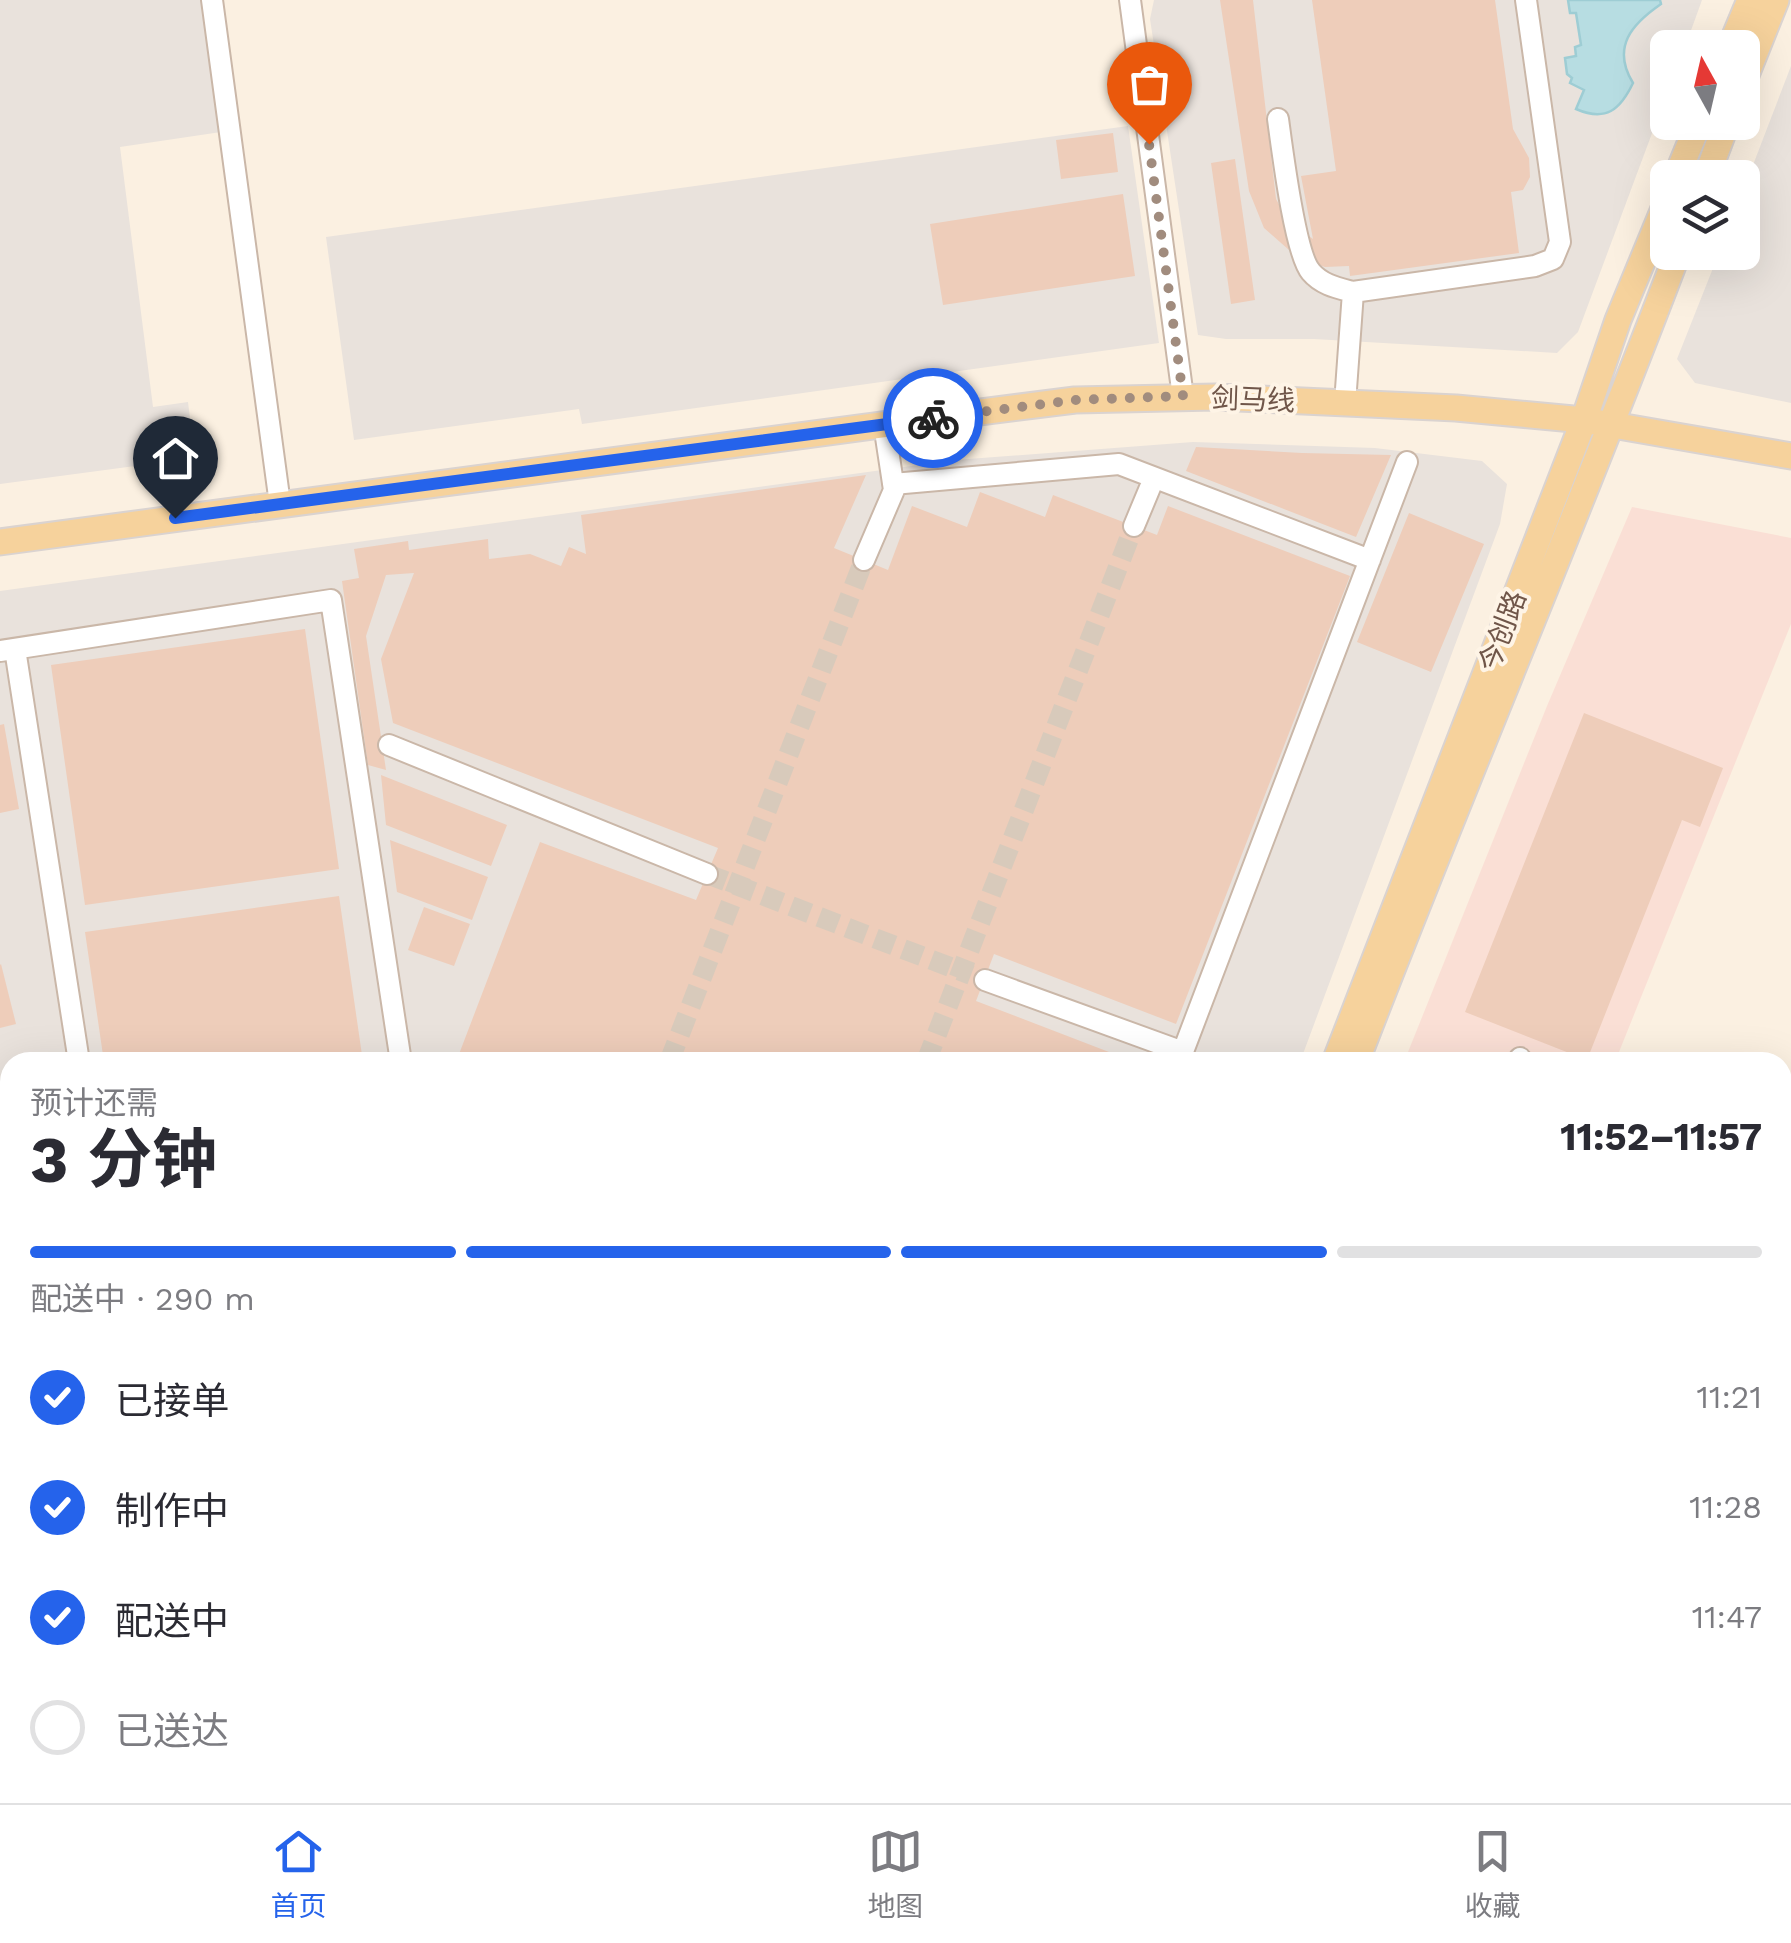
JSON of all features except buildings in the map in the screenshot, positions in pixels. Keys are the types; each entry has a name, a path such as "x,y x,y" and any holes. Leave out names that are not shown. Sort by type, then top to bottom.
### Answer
{"main road":[{"path":"1738,30 1750,0"},
{"path":"1760,40 1776,0"},
{"name":"今创路","path":"1340,1052 1650,243"},
{"name":"今创路","path":"1360,1052 1671,270"},
{"name":"剑马线","path":"0,542 1075,400 1183,396 1456,408 1584,420 1791,456"}],"street":[{"path":"212,0 280,504"},
{"path":"1130,0 1183,396"},
{"path":"1278,119 1290,202 1309,271 1330,286 1353,292 1535,266 1553,259 1560,242 1526,0"},
{"path":"1345,403 1353,292"},
{"path":"864,560 894,490 884,424"},
{"path":"1183,1052 1407,462"},
{"path":"893,484 1118,464 1370,560"},
{"path":"1134,526 1154,478"},
{"path":"77,1052 8,650 331,600 399,1052"},
{"path":"389,745 707,874"},
{"path":"984,980 1168,1052"}],"shaded area":[{"path":"0,0 205,0 221,132 120,147 153,407 188,402 195,458 0,484"},
{"path":"1154,0 1702,0 1691,30 1650,30 1650,139 1578,332 1557,353 1198,335 1150,19"},
{"path":"1791,66 1791,403 1695,383 1677,359 1712,270 1760,270 1760,160 1755,160"},
{"path":"1128,126 1159,343 582,424 579,409 354,440 326,237"},
{"path":"1193,442 1375,448 1482,461 1507,484 1500,524 1304,1052 0,1052 0,591 955,460"},
{"path":"1632,507 1791,538 1791,624 1619,1052 1408,1052"}],"water":[{"path":"1568,0 1660,0 1661,4 1634,28 1625,47 1624,58 1633,83 1617,107 1604,114 1576,109 1584,90 1570,83 1565,58 1576,56 1575,47 1581,45 1576,13 1570,13"}],"tunnel":[{"path":"930,1052 1134,526"},
{"path":"673,1052 864,560"},
{"path":"707,874 971,975"}],"way so far":[{"path":"933,418 1075,400 1183,396 1149,144"}],"route":[{"path":"175,518 933,418"}]}
